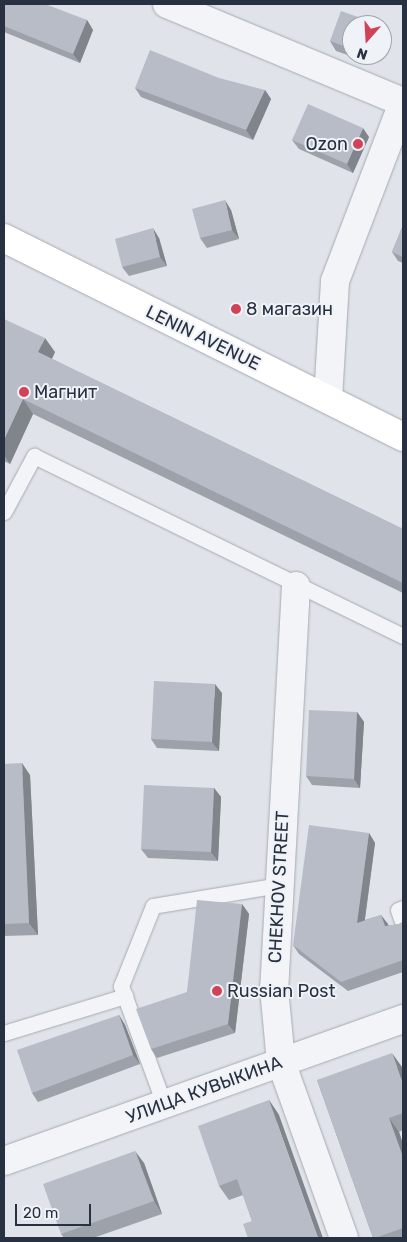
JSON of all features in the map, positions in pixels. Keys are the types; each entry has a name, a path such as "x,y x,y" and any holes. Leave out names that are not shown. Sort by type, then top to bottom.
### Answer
{"main road":[{"name":"LENIN AVENUE","path":"4,238 403,437"}],"street":[{"path":"167,4 403,102 335,281 328,399"},
{"name":"CHEKHOV STREET","path":"296,586 274,988 281,1062 344,1238"},
{"name":"УЛИЦА КУВЫКИНА","path":"4,1160 403,1019"}],"lane":[{"path":"4,512 34,456 296,586 403,636"},
{"path":"164,1104 121,986 153,906 280,885"},
{"path":"403,908 398,910 403,924"},
{"path":"4,1033 125,996"}],"building":[{"path":"4,4 45,4 87,20 73,54 4,26"},
{"path":"341,11 352,15 342,15 342,45 330,41"},
{"path":"150,50 219,78 265,90 246,130 135,88"},
{"path":"308,104 363,128 347,164 292,140"},
{"path":"225,200 232,230 200,238 192,209"},
{"path":"403,225 403,257 392,252"},
{"path":"153,228 160,257 122,267 115,239"},
{"path":"4,319 45,338 38,352 403,529 403,583 23,399 4,440"},
{"path":"154,681 215,684 212,742 151,739"},
{"path":"309,710 357,712 354,779 306,776"},
{"path":"22,763 29,923 4,924 4,764"},
{"path":"144,785 214,788 211,852 141,849"},
{"path":"309,825 369,833 357,923 381,915 385,926 403,922 403,960 341,982 293,945"},
{"path":"197,900 242,904 228,1024 151,1049 136,1009 187,992"},
{"path":"119,1015 133,1055 32,1093 17,1050"},
{"path":"392,1053 403,1084 403,1113 389,1118 403,1157 403,1228 373,1238 317,1080"},
{"path":"269,1100 318,1238 248,1238 243,1224 252,1221 237,1179 219,1186 198,1126"},
{"path":"135,1151 154,1201 61,1234 43,1184"}],"place":[{"name":"Ozon","path":"358,144"},
{"name":"8 магазин","path":"236,309"},
{"name":"Магнит","path":"24,392"},
{"name":"Russian Post","path":"217,991"}]}
